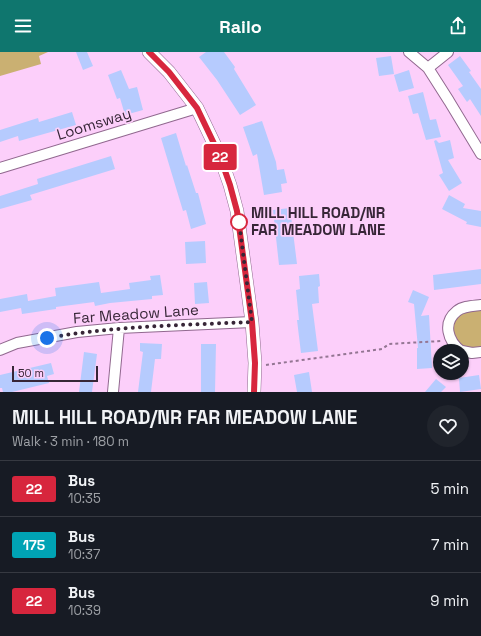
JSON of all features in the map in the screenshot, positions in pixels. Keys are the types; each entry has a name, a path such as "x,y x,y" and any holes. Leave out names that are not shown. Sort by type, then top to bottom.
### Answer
{"street":[{"path":"149,52 169,72 197,108 219,154 237,211 252,322 255,367 254,392"},
{"path":"409,52 428,68 481,154"},
{"path":"428,68 448,52"},
{"name":"Loomsway","path":"0,168 197,108"},
{"path":"455,344 448,334 452,317 458,311 466,307 481,305"},
{"name":"Far Meadow Lane","path":"0,350 17,343 78,332 119,328 252,322"},
{"path":"113,392 119,328"},
{"path":"469,353 481,352"}],"path":[{"path":"255,367 382,349 389,344 451,340"}],"shaded area":[{"path":"0,52 48,52 39,56 41,64 0,76"},
{"path":"481,310 481,347 469,348 469,344 460,344 455,338 453,333 454,323 460,315 465,312"}],"building":[{"path":"76,52 87,52 93,66 83,70"},
{"path":"206,52 224,52 235,67 234,69 256,105 240,115 217,80 199,57"},
{"path":"391,56 394,74 379,76 376,58"},
{"path":"460,56 471,71 469,72 481,89 481,116 470,99 467,102 458,89 463,86 448,65"},
{"path":"121,70 129,89 137,87 143,110 125,115 120,98 117,99 108,75"},
{"path":"409,70 414,88 399,92 394,75"},
{"path":"423,92 430,120 436,119 441,137 426,140 418,113 413,114 408,96"},
{"path":"72,112 76,125 19,141 18,136 0,142 0,130 38,118 39,122"},
{"path":"262,121 276,162 277,170 284,169 287,183 281,184 282,192 264,195 257,154 253,156 243,127"},
{"path":"176,133 186,166 187,165 196,193 198,193 206,224 191,229 186,210 183,211 161,138"},
{"path":"436,140 439,143 450,140 454,158 448,160 462,183 449,191 439,175 443,173 434,141"},
{"path":"111,156 115,169 30,195 32,200 0,209 0,196 38,184 37,179"},
{"path":"449,195 465,204 463,208 481,211 481,227 466,224 467,222 442,209"},
{"path":"290,208 297,264 279,265 273,210"},
{"path":"205,241 206,263 186,264 185,242"},
{"path":"481,269 481,284 434,290 433,275"},
{"path":"319,274 319,303 312,304 318,351 301,353 297,320 299,320 296,290 300,289 299,276"},
{"path":"160,275 163,295 152,296 152,299 95,306 94,302 56,307 56,309 22,314 21,308 0,312 0,299 27,294 28,301 56,296 55,288 99,282 101,293 130,289 129,283 151,280 150,276"},
{"path":"207,282 209,303 195,304 194,283"},
{"path":"413,290 429,297 421,316 429,315 432,368 417,369 418,348 414,304 408,302"},
{"path":"140,343 162,344 161,359 155,359 151,392 138,392 143,352 140,351"},
{"path":"201,344 216,344 215,392 201,392"},
{"path":"84,352 97,354 92,392 79,392"},
{"path":"51,363 54,374 47,376 49,383 12,392 3,392 2,388 0,388 0,375"},
{"path":"309,372 312,392 297,392 294,375"},
{"path":"479,375 481,389 460,392 459,380 469,380 469,376"},
{"path":"435,380 446,387 441,392 425,392"}],"bus line":[{"name":"22","path":"149,52 169,72 197,108 219,154 230,185 237,211 246,266 255,363 254,392"}],"place":[{"name":"MILL HILL ROAD/NR FAR MEADOW LANE","path":"239,222"}],"route":[{"path":"47,338 78,332 119,328 252,322 246,266 239,222"}]}
